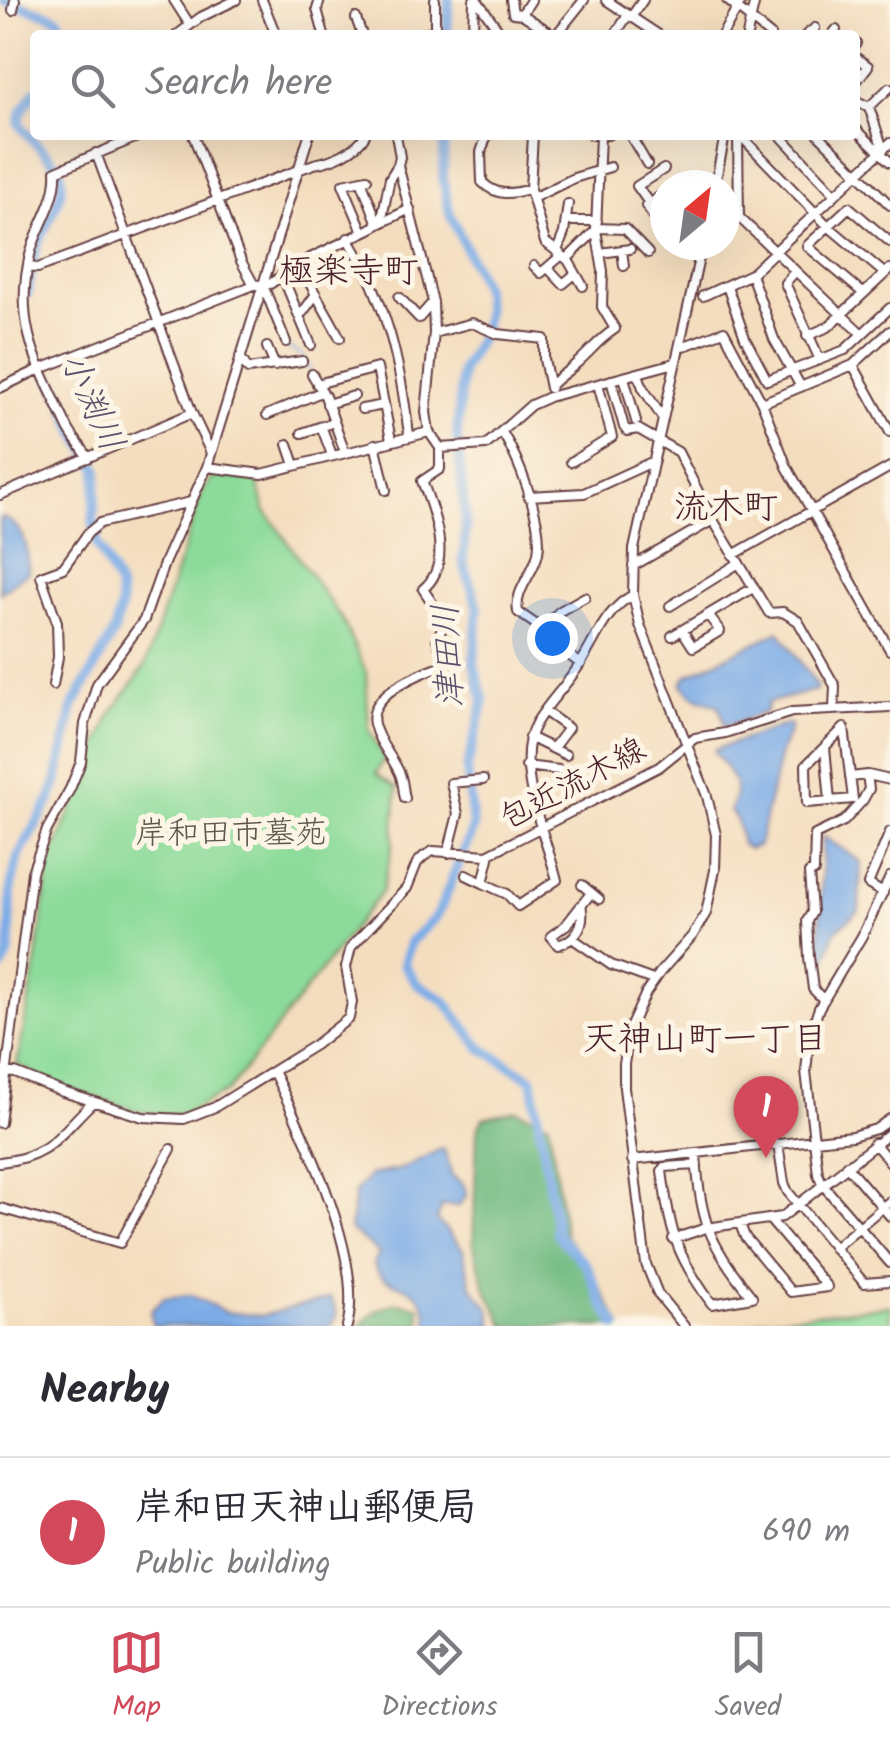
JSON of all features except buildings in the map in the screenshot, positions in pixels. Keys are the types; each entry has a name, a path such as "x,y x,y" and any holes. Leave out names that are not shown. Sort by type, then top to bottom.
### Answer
{"street":[{"path":"174,0 190,25"},
{"path":"184,30 236,0"},
{"path":"262,0 274,30"},
{"path":"320,0 317,9 323,30"},
{"path":"435,0 435,30"},
{"path":"473,30 476,0"},
{"path":"476,0 498,30"},
{"path":"511,0 513,13 522,14 547,30"},
{"path":"522,14 531,0"},
{"path":"559,30 584,0"},
{"path":"606,0 651,30"},
{"path":"619,30 643,0"},
{"path":"727,0 740,4 765,30"},
{"path":"748,30 755,0"},
{"path":"725,30 740,4"},
{"path":"356,18 360,30"},
{"path":"869,107 889,88"},
{"path":"860,102 869,107 890,162"},
{"path":"860,131 884,148"},
{"path":"88,458 68,431 38,370 23,288 31,248 46,215 56,172 129,140"},
{"path":"195,140 258,285 278,313 286,342"},
{"path":"0,1123 32,872 47,830 81,762 85,724 97,684 144,620 165,561 207,468 258,285 308,140"},
{"path":"28,266 38,268 330,161 360,144 360,140"},
{"path":"379,224 390,178 400,157 397,140"},
{"path":"485,140 481,152 484,186 507,194 531,193 610,167"},
{"path":"533,140 531,193 545,242 562,255 583,286"},
{"path":"548,397 551,385 563,371 576,365 598,338 615,330 602,307 596,227 597,140"},
{"path":"633,140 647,164"},
{"path":"718,170 724,140"},
{"path":"739,140 739,170"},
{"path":"744,140 828,226 887,271 828,327 807,336"},
{"path":"785,140 834,194"},
{"path":"825,140 890,205"},
{"path":"702,296 750,274 884,148"},
{"path":"96,153 192,412 212,453"},
{"path":"398,165 433,302 426,412 429,432 445,448 486,445 531,405 548,397 676,363"},
{"path":"650,178 637,186 649,203 646,206 650,212"},
{"path":"362,232 344,184 364,180 379,224"},
{"path":"562,255 568,204"},
{"path":"864,293 807,246 848,207 890,242"},
{"path":"0,388 282,275 300,262 410,209"},
{"path":"620,218 648,253"},
{"path":"740,218 862,334"},
{"path":"567,221 625,229"},
{"path":"534,266 541,273 596,227"},
{"path":"348,238 364,264 391,330 404,390 408,436"},
{"path":"600,253 626,250 624,266"},
{"path":"684,1326 658,1294 646,1264 624,1088 625,1052 633,1019 654,980 701,923 713,888 714,825 640,625 633,595 633,566 699,260"},
{"path":"300,262 308,286 340,338"},
{"path":"548,268 563,284 575,274"},
{"path":"794,272 785,283 820,360"},
{"path":"750,274 774,339 801,387"},
{"path":"282,275 300,327 311,345"},
{"path":"727,286 744,338 767,380 845,350 890,308"},
{"path":"302,312 316,294"},
{"path":"398,297 419,318 433,302"},
{"path":"434,333 472,322 488,331 544,338 544,359 551,385"},
{"path":"679,348 724,331 762,403 787,467 887,638 890,650"},
{"path":"762,403 853,365 890,332"},
{"path":"268,348 275,366"},
{"path":"240,357 248,370 302,361"},
{"path":"853,365 890,432"},
{"path":"266,415 319,388 377,368 391,440"},
{"path":"312,374 344,452"},
{"path":"638,374 663,419"},
{"path":"624,377 636,421"},
{"path":"611,380 627,431 638,429 678,452 769,613 783,612 798,621 835,686 844,728 853,799 807,803 806,765 844,728"},
{"path":"572,462 612,437 598,384"},
{"path":"629,394 645,390"},
{"path":"327,404 354,396"},
{"path":"362,409 384,405"},
{"path":"605,412 619,408"},
{"path":"0,495 192,412"},
{"path":"302,432 334,422"},
{"path":"324,430 332,455"},
{"path":"207,468 262,474 429,432"},
{"path":"502,432 516,456 538,552 516,605 522,616 554,637 562,650 580,664"},
{"path":"288,444 295,465"},
{"path":"375,444 386,490"},
{"path":"405,798 401,776 390,761 374,718 391,690 417,674 443,665 437,639 445,622 423,588 432,581 440,553 435,518 422,481 437,473 445,448"},
{"path":"528,496 584,493 654,461"},
{"path":"670,606 736,559 890,467"},
{"path":"52,685 58,657 57,622 41,576 62,568 88,532 100,523 191,502"},
{"path":"633,566 713,520"},
{"path":"672,636 754,588"},
{"path":"466,875 508,894 514,908 557,880 526,766 529,737 612,610 633,595"},
{"path":"541,629 585,596"},
{"path":"682,630 693,648 720,631 708,615"},
{"name":"包近流木線","path":"450,853 490,854 659,768 695,738 792,712 890,707"},
{"path":"544,711 568,728 552,748"},
{"path":"529,737 566,755"},
{"path":"825,748 830,801"},
{"path":"526,766 559,770"},
{"path":"850,777 867,775 890,780"},
{"path":"824,1000 814,988 807,921 812,912 810,873 814,870 815,835 844,821 863,800 869,789 867,775"},
{"path":"4,1071 143,1117 184,1118 215,1108 349,1018 352,1002 346,967 350,947 407,888 417,863 433,851 450,853 458,814 451,783 482,780"},
{"path":"883,893 868,884 890,832"},
{"path":"483,882 490,854"},
{"path":"890,877 815,1016 807,1052 814,1140 823,1185 890,1263"},
{"path":"582,885 599,899"},
{"path":"586,926 575,940 562,945 551,936 591,892"},
{"path":"575,940 582,923 581,905"},
{"path":"575,940 610,965 654,980"},
{"path":"273,1071 326,1190 351,1288 347,1326"},
{"path":"0,1162 42,1153 93,1102"},
{"path":"632,1160 814,1140 876,1129 890,1118"},
{"path":"673,1239 706,1228 771,1221 799,1206 890,1132"},
{"path":"874,1143 890,1162"},
{"path":"778,1144 784,1183 799,1206 864,1284 890,1281"},
{"path":"0,1208 120,1243 171,1149"},
{"path":"696,1153 706,1228 724,1264 752,1296 712,1304 691,1278 673,1239 662,1170 696,1165"},
{"path":"846,1166 886,1204 890,1216"},
{"path":"834,1248 886,1204"},
{"path":"740,1224 745,1237 791,1292 826,1287 771,1221"}],"green space":[{"name":"岸和田市墓苑","path":"215,476 257,480 265,510 342,619 366,672 369,730 384,758 376,774 397,788 393,845 382,891 228,1091 181,1115 144,1113 50,1083 17,1064 50,862 111,714 145,666 203,490"},
{"path":"516,1110 549,1123 565,1236 587,1264 621,1326 505,1326 485,1287 473,1244 477,1130 483,1118"},
{"path":"396,1303 419,1306 421,1326 359,1326 377,1310"},
{"path":"890,1306 890,1326 759,1326 758,1320"}],"water":[{"path":"0,517 20,532 26,546 28,572 0,593"},
{"path":"779,631 816,684 816,690 767,703 766,712 725,726 719,706 693,696 682,685 686,676"},
{"path":"788,724 791,727 780,753 759,845 749,849 742,845 737,821 730,810 734,783 714,750"},
{"path":"823,836 861,862 859,911 835,931 827,958 819,956"},
{"path":"443,1148 450,1174 464,1185 466,1196 459,1206 442,1206 437,1220 463,1249 471,1286 490,1309 493,1326 428,1326 421,1298 379,1274 374,1264 379,1253 350,1230 355,1192 370,1175 401,1169"},
{"path":"191,1295 226,1312 261,1316 331,1298 337,1315 331,1326 153,1326 151,1311 163,1298"}],"waterway":[{"name":"小渕川","path":"3,0 55,17 61,30"},
{"name":"津田川","path":"447,30 449,0"},
{"name":"小渕川","path":"30,99 19,123 30,137"},
{"name":"小渕川","path":"28,293 37,246 58,200 62,180 58,166 33,140"},
{"name":"津田川","path":"444,140 443,180 450,214 483,286 486,310 483,332 462,370 457,434 466,525 463,562 478,607 474,664 484,701 467,768 473,828 441,907 410,942 404,964 417,984 444,1000 481,1048 532,1079 557,1235 587,1266 602,1303 617,1326"},
{"path":"286,346 301,355 310,371"},
{"name":"小渕川","path":"0,970 8,956 11,887 18,857 50,800 73,707 114,632 121,606 119,587 98,546 93,520 98,469 44,368"}],"place":[{"name":"岸和田天神山郵便局","path":"766,1158"}],"district":[{"name":"極楽寺町","path":"349,270"},
{"name":"流木町","path":"726,506"},
{"name":"天神山町一丁目","path":"705,1038"}]}
